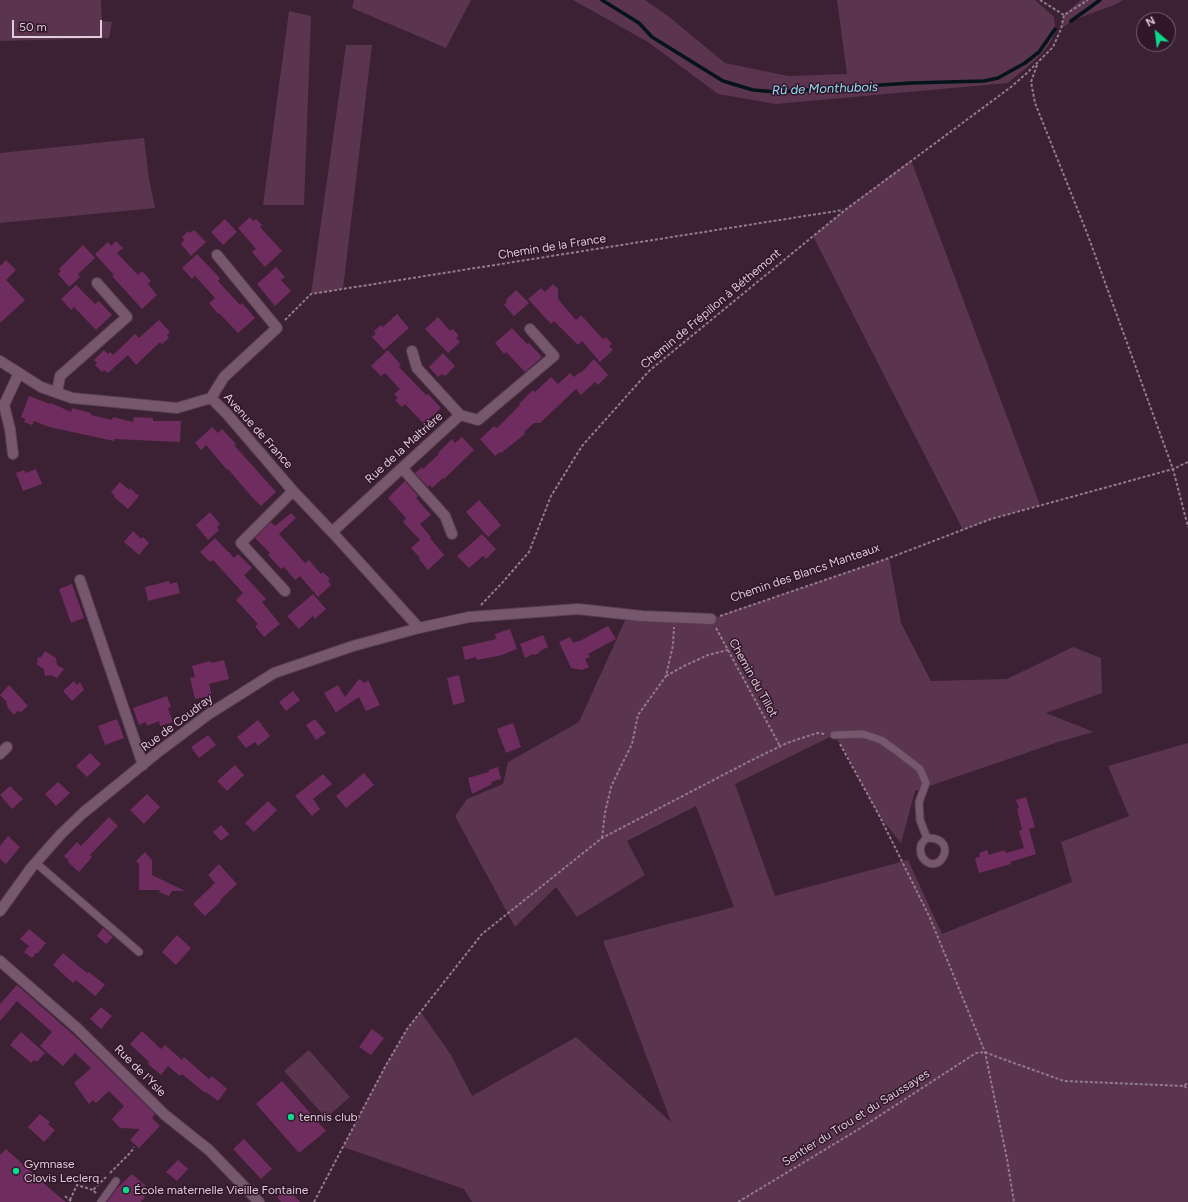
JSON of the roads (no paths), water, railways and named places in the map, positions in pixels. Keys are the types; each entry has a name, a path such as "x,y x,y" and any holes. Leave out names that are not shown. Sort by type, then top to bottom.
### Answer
{"street":[{"path":"211,398 224,377 276,328 216,255"},
{"path":"57,393 60,376 127,317 97,282"},
{"name":"Rue de la Maltrière","path":"332,532 460,415 478,420 554,356 530,329"},
{"path":"412,351 417,368 460,415"},
{"name":"Avenue de France","path":"0,361 41,387 72,398 178,408 211,398 418,628"},
{"path":"12,454 10,429 4,405 19,373"},
{"path":"402,468 444,516 452,534"},
{"path":"285,591 241,543 293,490"},
{"path":"80,580 143,765"},
{"path":"418,628 469,617 578,609 642,616 711,619"},
{"name":"Rue de Coudray","path":"0,911 36,863 62,834 83,814 158,752 209,714 274,673 353,646 418,628"},
{"name":"Rue de l'Ysle","path":"0,961 77,1028 165,1115 210,1150 259,1202"}],"lane":[{"path":"834,734 863,734 881,740 920,769 926,783 919,802 920,820 927,838"},
{"path":"36,863 139,952"},
{"path":"101,1202 116,1181"}],"waterway":[{"name":"Rû de Monthubois","path":"602,0 639,23 652,37 723,81 753,90 777,92 911,83 984,81 998,78 1025,63 1039,52 1055,29"},
{"name":"Rû de Monthubois","path":"1071,21 1100,0"}],"place":[{"name":"tennis club","path":"291,1117"},
{"name":"Gymnase Clovis Leclerq","path":"16,1171"},
{"name":"École maternelle Vieille Fontaine","path":"126,1190"}]}
